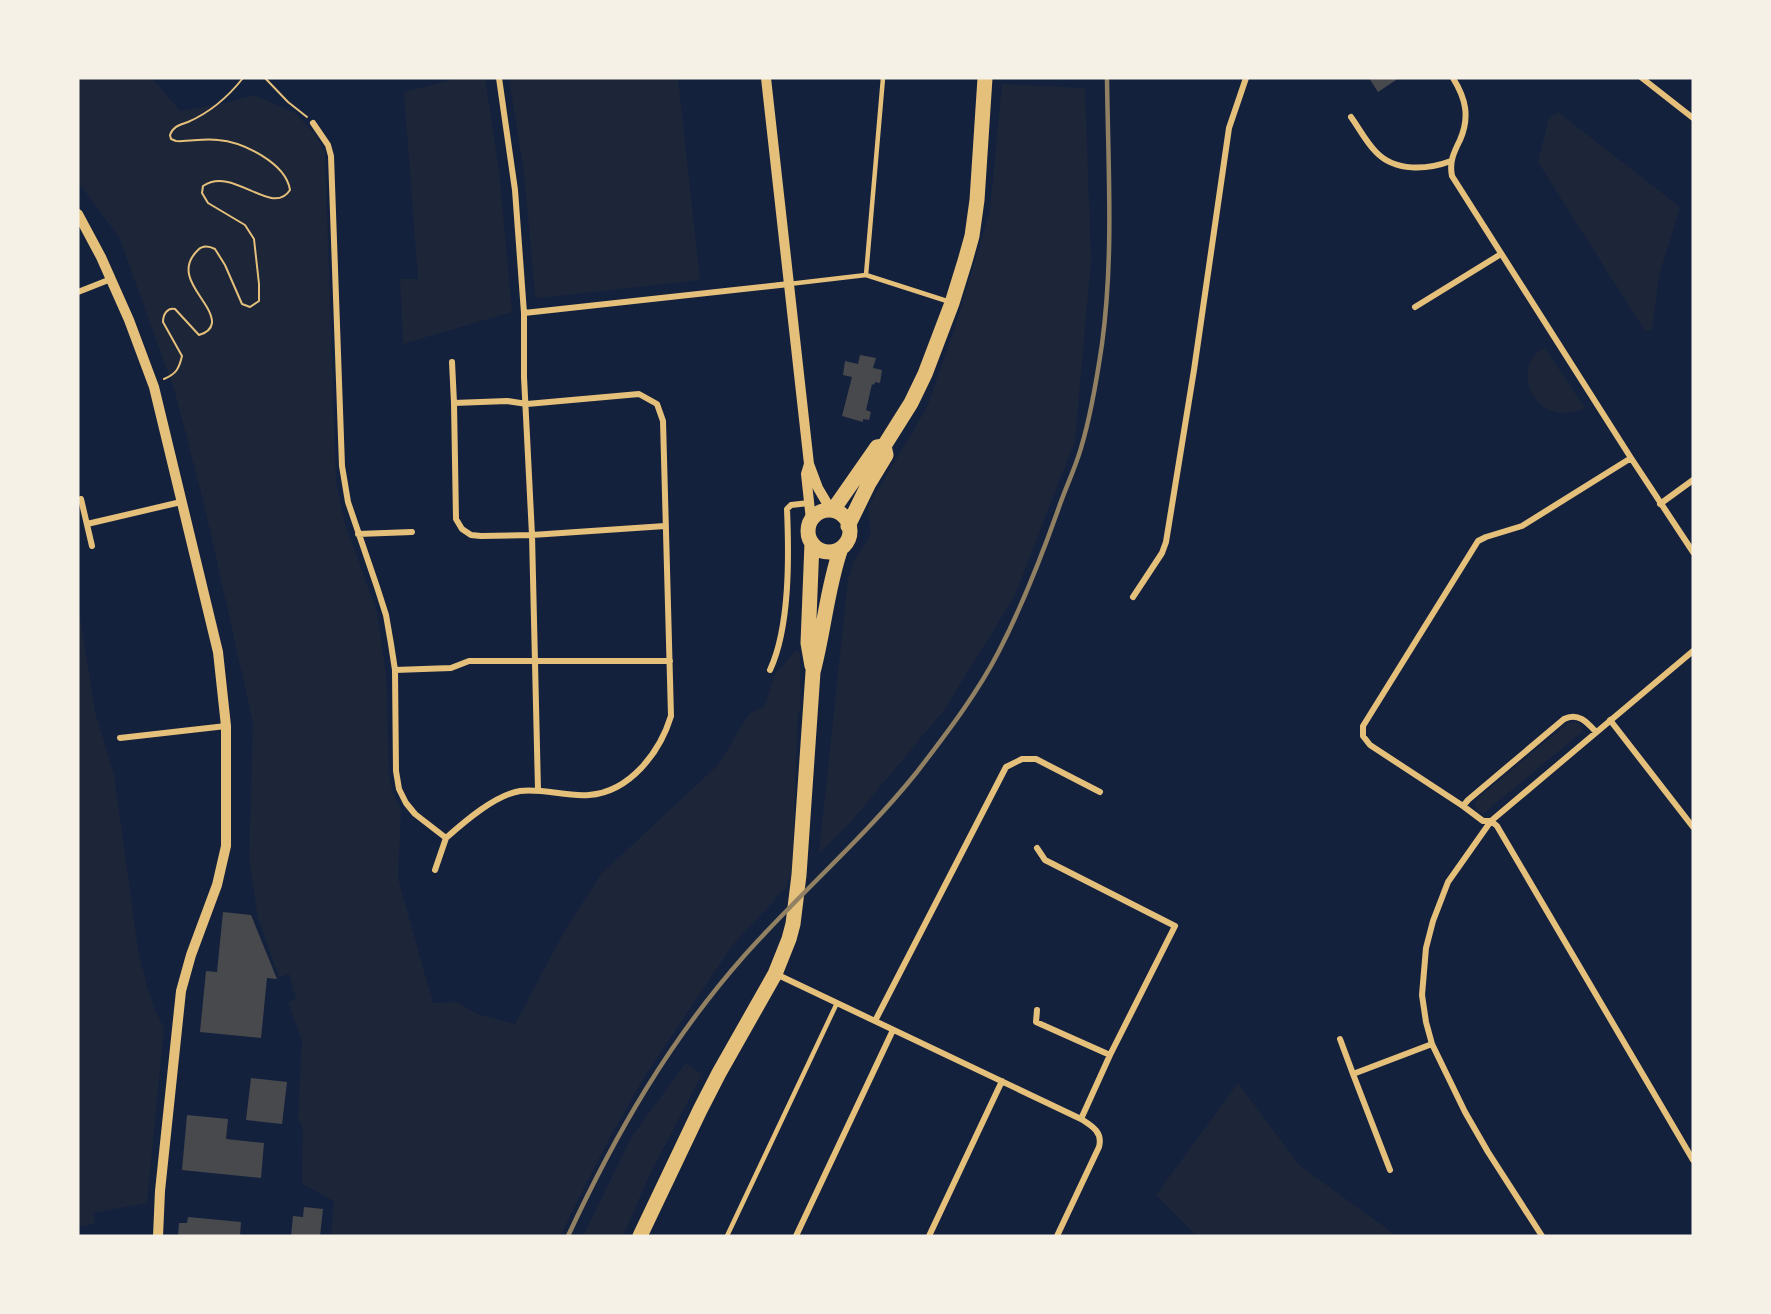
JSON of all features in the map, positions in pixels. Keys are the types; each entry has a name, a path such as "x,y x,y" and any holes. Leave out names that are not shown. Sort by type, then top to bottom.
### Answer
{"main road":[{"path":"848,526 886,455 884,446 919,388 952,303 965,261 975,219 985,78"},
{"path":"832,510 877,447 884,446"},
{"path":"640,1236 719,1073 775,974 789,939 795,909 813,672 832,576 841,548 848,537 845,518 832,510 819,512 811,520 808,529 812,543 808,643 813,672"},
{"path":"812,543 828,552 841,548"}],"street":[{"path":"499,78 515,190 524,313 524,377 532,535 538,790"},
{"path":"766,78 809,464 806,474 811,520"},
{"path":"1133,597 1162,553 1166,542 1191,392 1229,128 1246,78"},
{"path":"1453,78 1465,100 1466,109 1464,130 1451,161 1452,176 1660,504 1693,552"},
{"path":"1642,78 1693,118"},
{"path":"1352,117 1375,151 1393,163 1421,168 1451,161"},
{"path":"314,123 328,145 331,156 340,442 348,502 386,615 395,669 396,771 399,789 415,814 446,838"},
{"path":"78,214 111,279 147,366 159,405 218,652 226,726 226,846 218,885 191,955 181,991 160,1191 158,1236"},
{"path":"1415,307 1501,254"},
{"path":"78,292 111,279"},
{"path":"524,313 789,284"},
{"path":"452,362 456,519 462,529 471,535 532,535 665,526"},
{"path":"435,870 446,838 479,811 518,791 538,790 590,795 612,789 645,764 657,749 666,732 670,716 663,422 657,404 639,394 527,405 507,401 454,403"},
{"path":"1631,458 1522,526 1478,541 1363,726 1363,736 1370,745 1483,821 1491,821 1497,826 1693,1160"},
{"path":"809,464 814,472 818,488 832,510"},
{"path":"1660,504 1693,480"},
{"path":"81,499 92,546"},
{"path":"87,524 181,502"},
{"path":"770,670 778,646 789,568 787,509 791,505 809,503"},
{"path":"358,534 412,532"},
{"path":"1542,1236 1488,1152 1450,1084 1432,1044 1422,995 1426,948 1432,921 1448,882 1491,821 1693,651"},
{"path":"395,669 451,668 469,661 670,660"},
{"path":"1463,806 1564,719 1575,716 1582,718 1596,732"},
{"path":"1610,720 1693,827"},
{"path":"120,738 226,726"},
{"path":"875,1021 1006,767 1022,759 1036,759 1100,792"},
{"path":"1037,848 1045,860 1175,926 1110,1055 1081,1119"},
{"path":"775,974 1081,1119 1095,1128 1099,1134 1100,1147 1057,1236"},
{"path":"1037,1010 1036,1022 1110,1055"},
{"path":"796,1236 893,1030"},
{"path":"1340,1039 1390,1170"},
{"path":"1353,1074 1432,1044"},
{"path":"929,1236 1002,1081"}],"lane":[{"path":"866,275 883,78"},
{"path":"789,284 866,275 952,303"},
{"path":"727,1236 837,1003"}],"path":[{"path":"164,379 179,368 182,356 163,322 166,312 169,309 175,309 199,335 208,331 212,323 208,310 190,280 191,260 199,249 204,246 215,249 225,265 242,304 250,307 259,301 260,284 254,239 245,225 208,203 202,193 203,186 210,181 222,180 271,198 280,199 290,190 289,183 277,168 263,156 240,144 219,140 176,141 171,139 173,128 211,110 231,93 243,78"},
{"path":"265,78 288,102 314,123"}],"shaded area":[{"path":"78,78 152,78 180,111 254,95 295,113 314,133 325,152 336,481 345,524 377,612 386,673 389,775 393,793 401,810 398,879 433,1003 457,1002 477,1014 515,1024 565,930 601,874 719,764 749,714 765,706 774,676 796,650 800,653 801,709 798,714 792,876 787,888 774,898 775,900 734,943 645,1076 610,1137 560,1236 331,1236 334,1201 302,1184 303,1130 298,1118 302,1041 288,1002 296,999 289,974 279,977 258,918 249,860 253,723 205,508 175,392 119,237 78,182"},
{"path":"460,78 485,78 499,170 512,312 403,344 400,279 418,279 404,92"},
{"path":"509,78 678,78 700,280 539,298 535,295 524,173"},
{"path":"1002,84 1085,88 1091,260 1075,441 1014,597 944,710 849,824 819,853 848,579 854,561 871,534 868,509 870,503 927,407 954,330 990,211"},
{"path":"1558,112 1680,207 1659,276 1652,330 1645,331 1538,162 1549,118"},
{"path":"1545,348 1584,407 1583,409 1565,413 1550,410 1531,392 1527,379 1528,367 1534,356"},
{"path":"78,604 95,712 114,775 138,949 147,987 164,1028 147,1203 93,1213 95,1224 78,1227"},
{"path":"1568,723 1580,724 1583,731 1483,814 1476,810 1475,801 1479,797"},
{"path":"686,1063 702,1074 650,1174 623,1236 583,1236 632,1136"},
{"path":"1238,1083 1300,1166 1397,1236 1197,1236 1156,1195"}],"building":[{"path":"1369,78 1399,78 1378,92"},
{"path":"860,355 876,358 873,368 882,370 880,383 872,384 866,410 871,412 869,420 863,419 863,422 842,416 852,377 843,375 845,361 858,364"},
{"path":"223,912 251,915 277,979 267,978 261,1038 200,1032 206,971 217,972"},
{"path":"251,1078 287,1082 282,1124 246,1120"},
{"path":"187,1115 228,1119 226,1139 264,1143 261,1178 182,1170"},
{"path":"304,1207 323,1209 320,1236 291,1236 293,1216 303,1217"},
{"path":"188,1217 241,1222 240,1236 178,1236 179,1223 187,1223"}],"railway":[{"path":"568,1236 625,1125 646,1089 692,1021 744,956 854,843 917,772 981,683 1016,617 1079,456 1096,383 1108,278 1107,78"}]}
